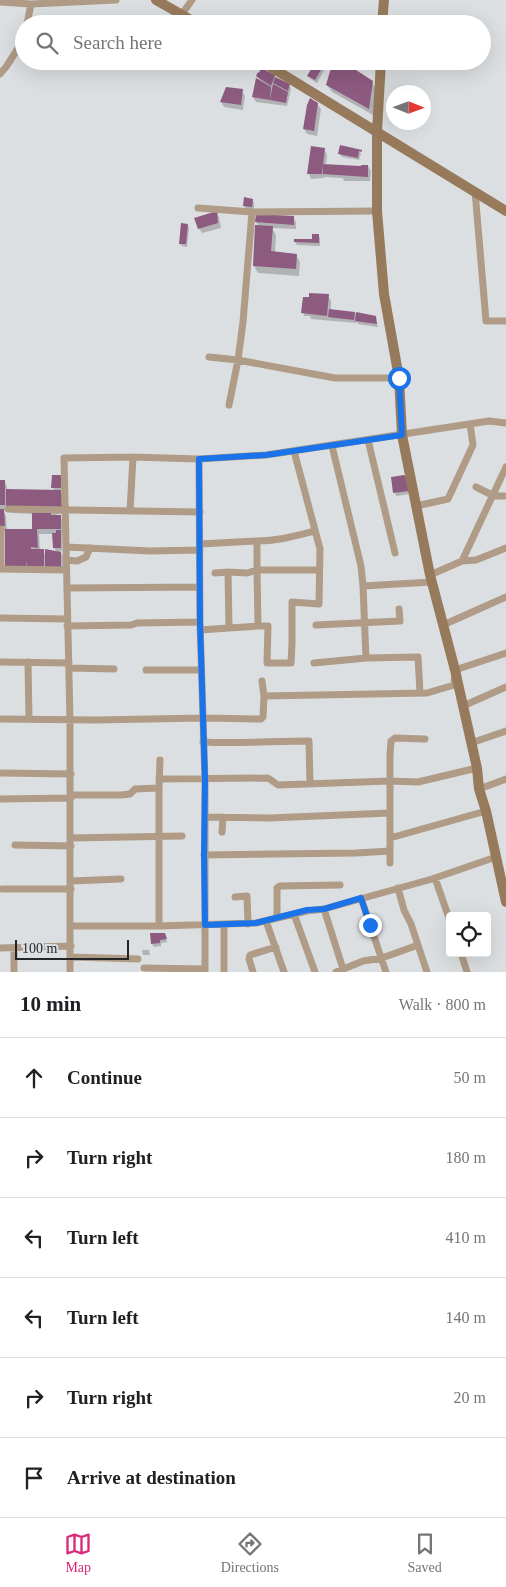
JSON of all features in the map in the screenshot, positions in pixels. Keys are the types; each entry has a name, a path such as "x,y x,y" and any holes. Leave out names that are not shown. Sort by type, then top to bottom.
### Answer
{"street":[{"path":"0,2 32,4 116,0"},
{"path":"156,0 182,14 192,0"},
{"path":"383,15 384,0"},
{"path":"29,15 32,4"},
{"path":"0,74 15,53"},
{"path":"276,70 506,211"},
{"path":"380,70 377,211 384,294 399,378 402,435 431,579 455,670 477,768 479,789 504,883 506,902"},
{"path":"475,191 486,321 506,321"},
{"path":"198,208 252,212 377,211"},
{"path":"229,405 243,322 252,212"},
{"path":"209,357 238,360 336,378 399,378"},
{"path":"70,972 70,666 67,622 64,458 133,457 199,459 266,455 489,421 506,423"},
{"path":"416,506 448,499 473,445 470,424"},
{"path":"368,440 395,553"},
{"path":"332,446 361,566 366,658"},
{"path":"0,618 229,628 268,626 267,663 291,663 292,602 319,604 320,570 320,549 294,451"},
{"path":"130,511 133,457"},
{"path":"144,968 205,970 205,780 199,586 199,459"},
{"path":"462,561 506,467"},
{"path":"476,487 494,496 506,496"},
{"path":"8,509 200,512"},
{"path":"0,529 2,529 1,569 66,570"},
{"path":"66,548 150,551 272,541 315,531"},
{"path":"257,541 258,626"},
{"path":"66,560 76,561 86,557 90,548"},
{"path":"363,586 431,579 462,561 476,560 506,548"},
{"path":"215,573 247,573 257,570 320,570"},
{"path":"228,572 229,628"},
{"path":"67,588 199,586"},
{"path":"443,625 506,597"},
{"path":"316,625 400,620 399,609"},
{"path":"455,670 506,653"},
{"path":"314,663 366,658 418,657 420,693"},
{"path":"0,662 28,662 114,669"},
{"path":"28,662 29,719"},
{"path":"146,670 201,670"},
{"path":"264,696 427,693 454,685 455,670"},
{"path":"0,719 261,719 264,717 262,682"},
{"path":"463,706 506,688"},
{"path":"471,743 506,731"},
{"path":"390,863 390,756 392,741 395,738 425,739"},
{"path":"204,742 309,741 310,784"},
{"path":"159,926 160,760"},
{"path":"159,779 268,778 278,785 390,781 418,782 477,768"},
{"path":"0,773 71,774"},
{"path":"479,789 506,779"},
{"path":"0,799 122,795 130,794 135,789 159,788"},
{"path":"390,838 486,811"},
{"path":"205,816 269,818 390,813"},
{"path":"222,832 223,817"},
{"path":"15,845 182,836"},
{"path":"204,855 390,851"},
{"path":"71,926 248,924 324,909 435,878 496,857"},
{"path":"435,878 447,912"},
{"path":"71,881 121,880"},
{"path":"277,918 277,888 280,886 340,885"},
{"path":"398,888 427,972"},
{"path":"2,889 71,889"},
{"path":"235,897 247,896 248,924"},
{"path":"361,898 386,972"},
{"path":"324,909 339,970 363,961 382,958 418,945"},
{"path":"294,914 315,972"},
{"path":"266,921 284,972"},
{"path":"224,925 224,972"},
{"path":"0,948 71,946"},
{"path":"253,972 250,956 276,947"},
{"path":"14,948 14,972"},
{"path":"71,957 138,959"},
{"path":"462,957 467,972"}],"building":[{"path":"260,70 265,70 275,75 271,86 256,76"},
{"path":"311,70 321,70 315,80 307,76"},
{"path":"330,70 356,70 373,81 369,109 326,85"},
{"path":"275,77 290,84 288,91 273,83"},
{"path":"256,78 271,87 270,100 252,97"},
{"path":"273,84 288,92 286,103 270,100"},
{"path":"226,87 243,89 241,105 220,102"},
{"path":"310,98 318,103 314,131 303,129"},
{"path":"340,145 362,150 362,152 359,151 358,158 338,154"},
{"path":"311,146 325,148 322,174 307,174"},
{"path":"323,164 368,165 368,177 323,174"},
{"path":"244,197 253,199 252,207 243,206"},
{"path":"217,211 218,223 198,229 194,218"},
{"path":"256,214 294,216 294,225 255,222"},
{"path":"181,223 188,224 186,244 179,244"},
{"path":"255,225 273,226 271,251 297,254 296,269 253,266"},
{"path":"312,234 319,234 319,243 294,242 294,239 312,239"},
{"path":"309,293 329,294 327,316 301,313 303,297 309,297"},
{"path":"329,309 355,312 354,320 328,317"},
{"path":"356,312 376,316 377,324 355,321"},
{"path":"52,475 61,475 61,488 51,488"},
{"path":"404,475 407,478 409,491 393,493 391,477"},
{"path":"0,480 5,480 5,505 0,505"},
{"path":"6,489 61,490 62,507 6,507"},
{"path":"0,509 4,509 5,526 0,526"},
{"path":"32,511 51,511 51,515 61,515 61,529 37,529 38,548 31,547 31,549 44,549 44,567 27,567 27,561 26,567 5,566 5,529 32,529"},
{"path":"56,530 61,530 61,548 53,548 52,533 56,533"},
{"path":"45,549 61,552 61,568 45,568"},
{"path":"150,933 165,933 167,939 160,940 160,943 151,944"}],"route":[{"path":"370,925 361,898 324,909 307,910 256,923 205,925 205,780 199,589 199,459 266,455 402,435 399,378"}]}
